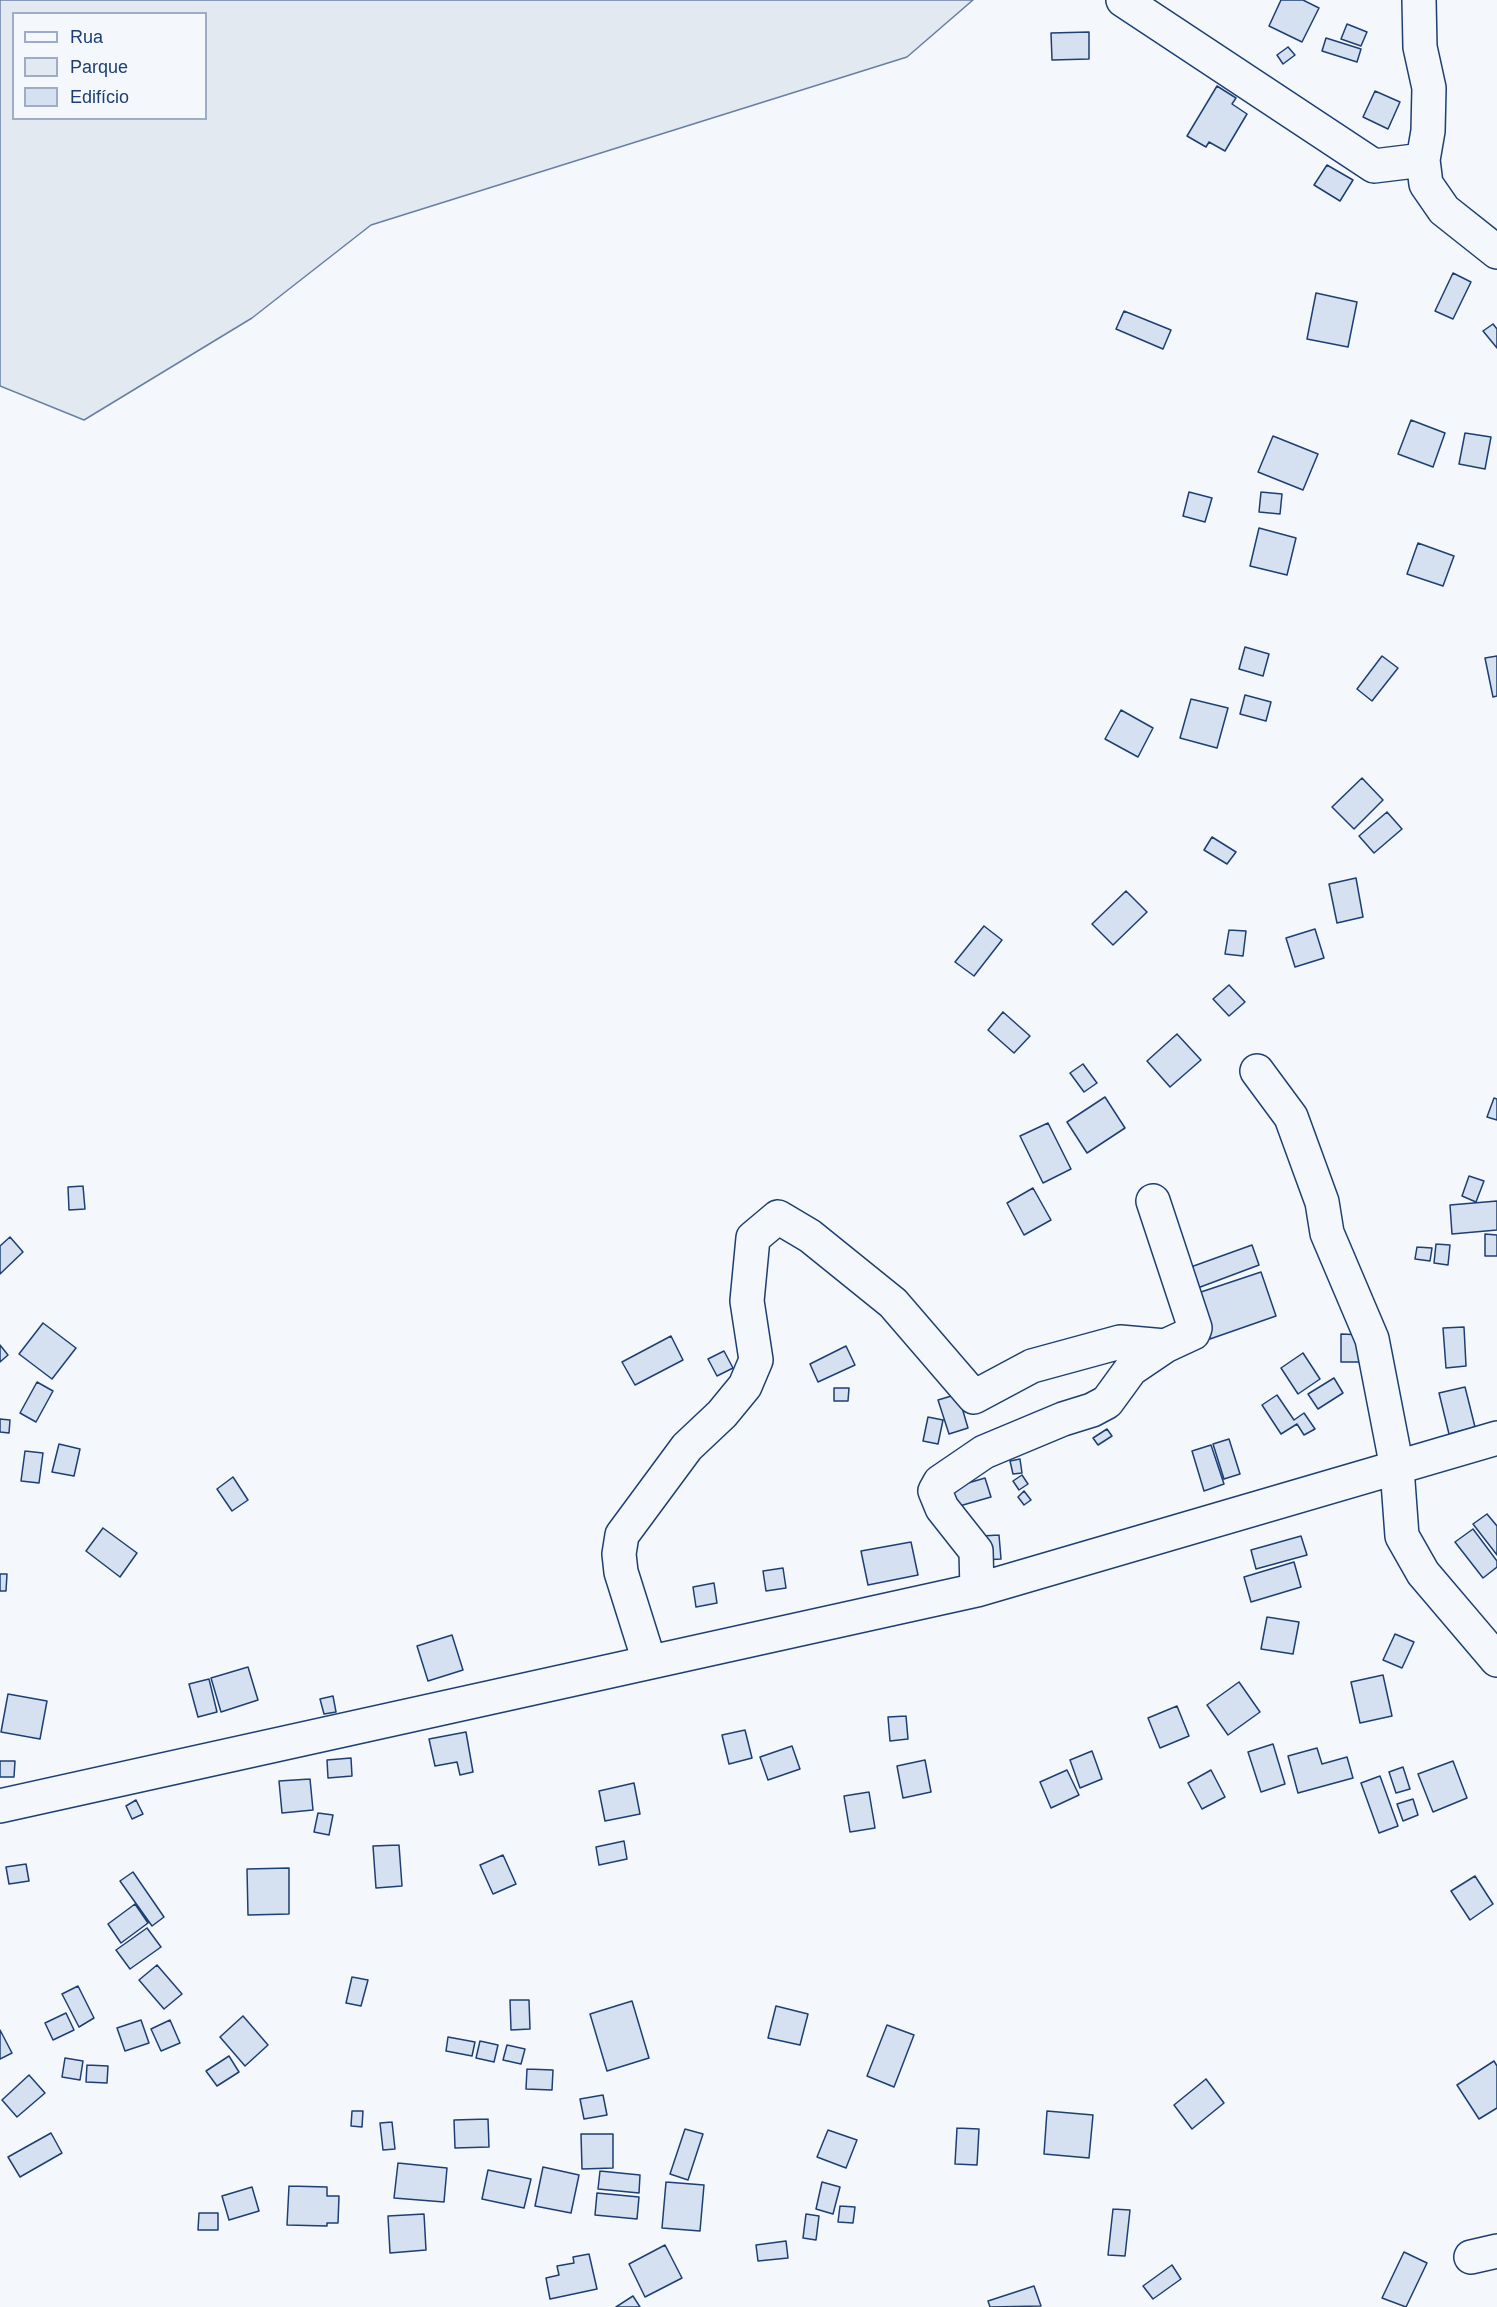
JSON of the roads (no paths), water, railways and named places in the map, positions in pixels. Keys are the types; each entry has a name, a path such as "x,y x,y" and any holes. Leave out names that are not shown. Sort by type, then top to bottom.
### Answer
{"street":[{"path":"1123,0 1374,166 1423,160"},
{"path":"1419,0 1420,47 1429,88 1428,131 1423,160 1426,184 1444,210 1497,252"},
{"path":"1257,1071 1291,1117 1322,1202 1327,1233 1367,1322 1397,1468 1402,1536 1423,1573 1497,1660"},
{"path":"977,1590 976,1551 942,1508 935,1491 940,1482 984,1452 1107,1402 1131,1370 1165,1346 1187,1338 1193,1333 1195,1328 1153,1201"},
{"path":"649,1660 621,1572 619,1554 622,1536 687,1447 722,1414 745,1386 756,1360 747,1301 753,1238 778,1217 810,1236 893,1303 974,1397 1032,1366 1120,1342 1165,1346"},
{"path":"0,1806 649,1660 977,1590 1497,1438"}]}
